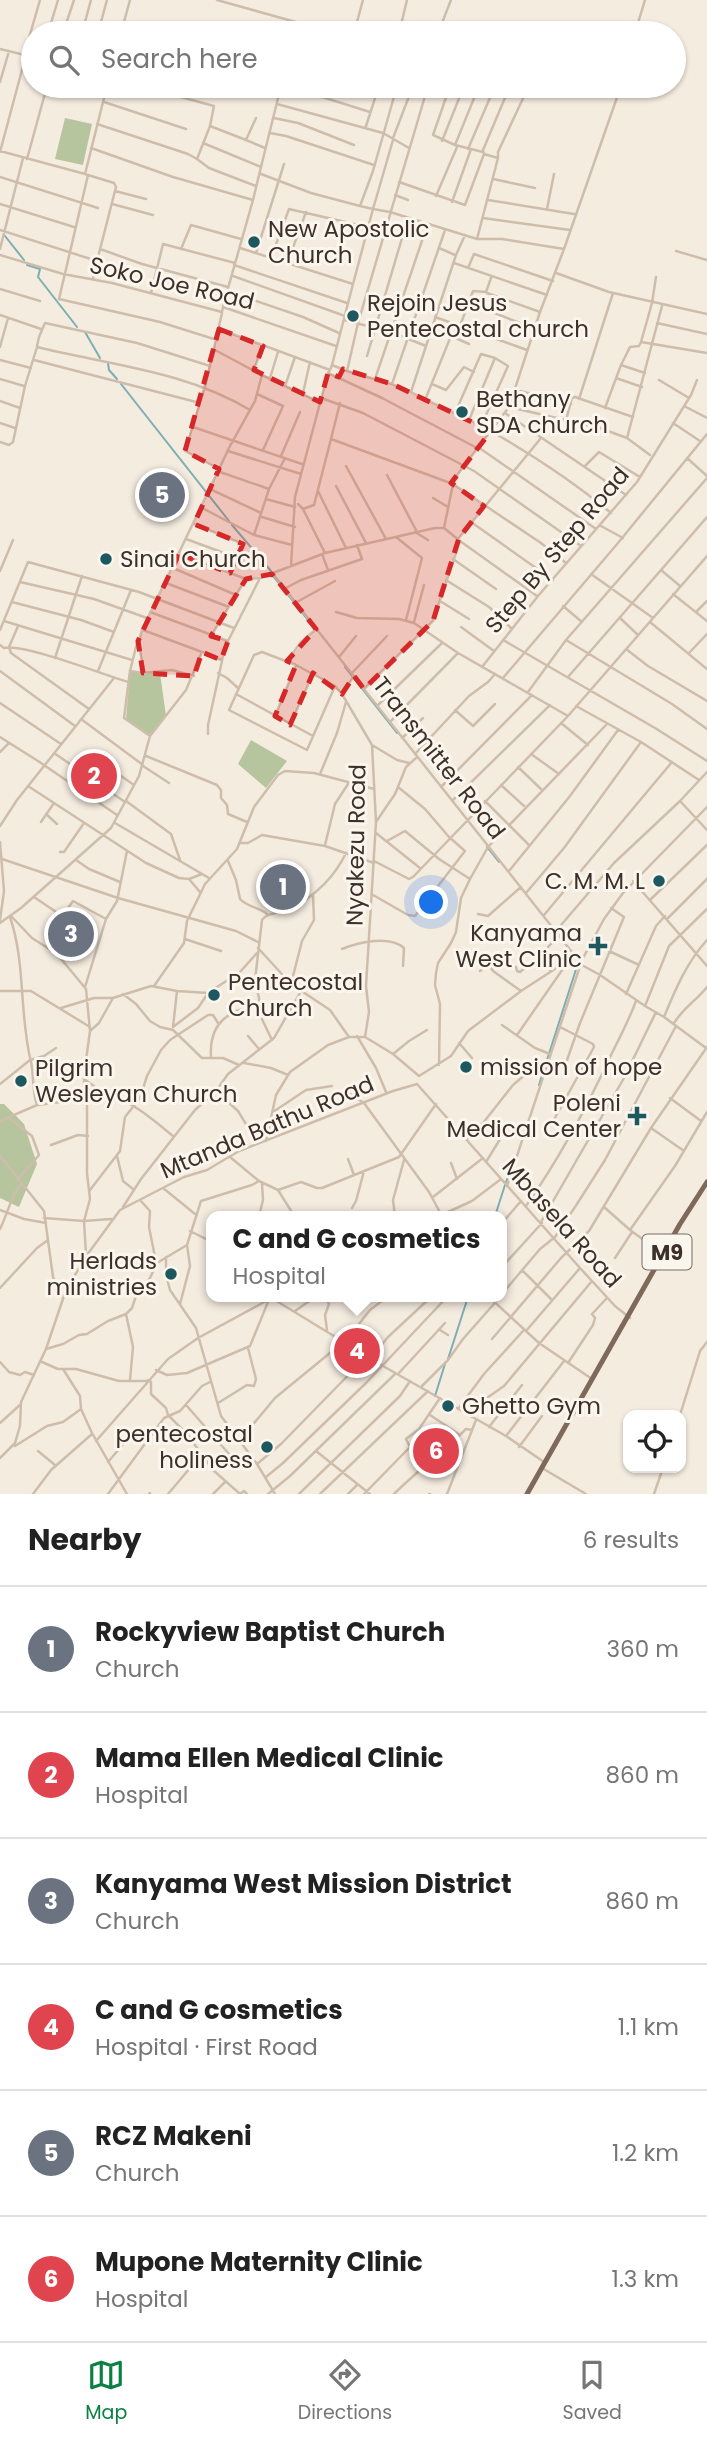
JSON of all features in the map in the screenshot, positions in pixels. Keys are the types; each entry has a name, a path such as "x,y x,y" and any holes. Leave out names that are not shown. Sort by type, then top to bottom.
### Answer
{"main road":[{"name":"M9","path":"528,1494 663,1254 707,1182"},
{"name":"M9","path":"544,1465 680,1229 707,1188"}],"street":[{"path":"34,21 40,0"},
{"path":"52,21 58,0"},
{"path":"67,21 74,0"},
{"path":"85,21 91,0"},
{"path":"101,21 107,0"},
{"path":"124,21 130,0"},
{"path":"221,0 294,21"},
{"path":"357,21 363,0"},
{"path":"402,21 407,0"},
{"path":"443,21 451,0"},
{"path":"639,21 645,0"},
{"path":"0,49 21,54"},
{"path":"0,82 9,51"},
{"path":"21,85 0,152 114,183 116,187 92,279"},
{"path":"0,249 2,231 16,182 43,98"},
{"path":"105,98 63,274 60,300 160,322 217,340"},
{"path":"184,98 213,106 210,126 197,159"},
{"path":"269,489 219,470 185,451 215,350 228,289 261,174 278,98"},
{"path":"325,98 370,112"},
{"path":"365,127 375,98"},
{"path":"360,206 393,98"},
{"path":"290,566 295,527 295,497 373,209 393,139 408,98"},
{"path":"339,377 345,370 425,98"},
{"path":"446,98 432,134 442,141 498,158"},
{"path":"442,141 459,98"},
{"path":"436,196 474,98"},
{"path":"452,202 490,98"},
{"path":"400,182 466,205 505,98"},
{"path":"477,239 498,152 523,98"},
{"path":"444,528 453,484 463,465 505,413 516,390 540,312 617,98"},
{"path":"104,102 186,130"},
{"path":"277,104 365,127 383,133 410,148"},
{"path":"246,140 256,118"},
{"path":"274,118 299,123 354,145"},
{"path":"97,124 193,155 209,168 256,186"},
{"path":"210,126 266,148"},
{"path":"270,133 374,166"},
{"path":"203,143 261,167"},
{"path":"91,148 173,177 253,200"},
{"path":"256,253 284,164"},
{"path":"261,174 311,193 390,212 477,239 502,239 564,249"},
{"path":"547,209 554,174"},
{"path":"0,177 98,208"},
{"path":"493,179 535,188"},
{"path":"115,191 146,199"},
{"path":"395,195 408,200"},
{"path":"488,200 576,215"},
{"path":"0,204 75,227"},
{"path":"112,204 153,215"},
{"path":"271,258 288,209 369,227"},
{"path":"287,264 306,212"},
{"path":"367,356 408,218"},
{"path":"483,218 570,230"},
{"path":"181,248 191,225 242,239"},
{"path":"375,379 428,225"},
{"path":"392,384 445,230"},
{"path":"2,231 97,261"},
{"path":"411,392 465,235"},
{"path":"151,293 163,244 235,264 349,303"},
{"path":"240,248 354,284"},
{"path":"439,248 456,255"},
{"path":"100,249 228,289 340,334"},
{"path":"676,251 707,260"},
{"path":"468,268 474,254 553,281"},
{"name":"Soko Joe Road","path":"0,255 63,274 223,310 336,346"},
{"path":"454,263 548,295"},
{"path":"556,273 613,293 707,314"},
{"path":"232,276 426,346"},
{"path":"486,292 491,276"},
{"path":"605,408 630,347 639,346 641,341 656,277"},
{"path":"0,289 40,301"},
{"path":"460,326 474,290 540,312"},
{"path":"579,399 613,293"},
{"path":"459,299 535,329"},
{"path":"627,439 662,306"},
{"path":"0,315 41,329"},
{"path":"435,317 527,350"},
{"path":"0,347 8,318"},
{"path":"0,442 12,444 25,386 45,323 115,338 210,366"},
{"path":"657,323 707,334"},
{"path":"219,329 278,352 330,369 345,370 392,384 411,392 491,431 611,513"},
{"path":"425,400 452,336 469,344"},
{"path":"641,341 707,354"},
{"path":"254,370 263,346"},
{"path":"37,347 99,359 205,387 250,410"},
{"path":"215,350 303,394 341,404 463,465 581,546"},
{"path":"270,378 278,352"},
{"path":"455,413 481,353 495,358 508,366 481,426"},
{"path":"285,386 295,357"},
{"path":"469,420 495,358"},
{"path":"0,360 31,368"},
{"path":"33,360 200,404"},
{"path":"303,394 310,362"},
{"path":"621,365 645,373"},
{"path":"432,384 446,390 464,368 474,372"},
{"path":"330,369 339,377 477,448 596,529"},
{"path":"150,736 124,718 132,660 147,618 250,410 262,375"},
{"path":"616,378 642,387"},
{"path":"0,379 25,386"},
{"path":"659,380 689,398"},
{"name":"Step By Step Road","path":"482,667 538,596 640,477 689,398 697,380"},
{"path":"516,390 571,404"},
{"path":"257,394 284,406 263,451"},
{"path":"566,421 573,397 633,417"},
{"path":"0,401 20,408"},
{"path":"303,509 313,505 341,404"},
{"path":"684,406 707,418"},
{"path":"509,407 608,430 627,439 651,456"},
{"path":"254,535 300,412"},
{"path":"505,413 626,495"},
{"path":"0,423 15,428"},
{"path":"673,423 701,442"},
{"path":"193,427 304,464"},
{"path":"503,678 623,538 707,434"},
{"path":"364,689 433,621 460,539 541,437"},
{"path":"331,439 453,484 566,563"},
{"path":"228,451 301,474"},
{"path":"585,466 599,452 640,477"},
{"path":"528,692 566,640 707,477 687,458"},
{"path":"346,466 386,539"},
{"path":"387,475 416,532 428,541"},
{"path":"337,486 366,543"},
{"path":"210,489 262,515 295,527"},
{"path":"318,491 346,548"},
{"path":"433,498 448,507"},
{"path":"266,499 303,509 324,553 328,570"},
{"path":"202,508 254,535 292,545"},
{"path":"568,677 707,517"},
{"path":"471,522 553,580"},
{"path":"194,524 243,544 230,573"},
{"path":"600,525 623,538"},
{"path":"179,554 246,579 260,578 324,553 444,528 538,596"},
{"path":"396,537 422,558 406,620"},
{"path":"186,539 237,558"},
{"path":"0,571 13,540"},
{"path":"285,589 362,559 357,545"},
{"path":"240,843 248,843 262,835 325,846 374,862 409,879 568,716 707,555"},
{"path":"453,559 496,589"},
{"path":"0,630 28,562 157,598 234,628"},
{"path":"173,568 236,595"},
{"path":"661,570 680,586"},
{"name":"Transmitter Road","path":"273,574 575,956 707,1048"},
{"path":"591,574 632,602 707,669"},
{"path":"55,658 82,576"},
{"path":"208,734 221,660 260,578"},
{"path":"212,636 246,579"},
{"path":"446,580 489,607 512,628"},
{"path":"295,603 335,581"},
{"path":"20,582 75,594 124,608 147,618"},
{"path":"166,583 229,607"},
{"path":"414,623 424,585"},
{"path":"98,671 131,590"},
{"path":"673,594 707,621"},
{"path":"440,601 469,619"},
{"path":"696,612 707,601"},
{"path":"12,602 114,632"},
{"path":"563,606 582,622"},
{"path":"150,612 228,641"},
{"path":"337,612 357,618 406,620 414,623 458,653 568,716"},
{"path":"620,618 639,635"},
{"path":"4,621 132,660"},
{"path":"18,626 9,647 13,655 89,709"},
{"path":"461,627 495,651"},
{"path":"287,661 301,642 316,629"},
{"path":"142,630 221,660"},
{"path":"689,653 707,634"},
{"path":"339,657 356,636"},
{"path":"342,694 353,675 387,636"},
{"path":"503,640 707,761"},
{"path":"566,640 672,704 707,729"},
{"path":"138,641 143,673"},
{"path":"377,706 442,643"},
{"path":"0,653 2,647 9,647 55,658 128,682"},
{"path":"626,649 648,666 707,701"},
{"path":"0,842 0,921 11,916 104,836 143,766 150,736 179,702 194,676 202,652"},
{"name":"Nyakezu Road","path":"238,689 256,653 261,652 287,661 335,686 372,745 376,833 366,993 369,1012 365,1037"},
{"path":"390,722 458,653"},
{"path":"275,716 296,665"},
{"path":"130,671 143,673 172,670 194,676"},
{"path":"0,671 75,726"},
{"path":"218,673 228,678 238,689 230,711 307,750 335,686"},
{"path":"290,724 313,674"},
{"path":"376,822 398,787 409,763 469,695 495,674"},
{"path":"0,826 44,765 114,678"},
{"path":"236,694 314,737"},
{"path":"441,787 533,694"},
{"path":"320,774 346,701"},
{"path":"0,703 61,744"},
{"path":"455,710 473,726 495,705"},
{"path":"453,801 551,705"},
{"path":"576,706 642,742 699,780"},
{"path":"402,738 423,718"},
{"path":"81,719 169,783"},
{"path":"561,723 588,745"},
{"path":"439,1065 440,1004 435,985 436,973 441,957 451,943 459,920 461,898 470,879 488,847 607,724"},
{"path":"508,872 576,789 618,730"},
{"path":"0,737 117,816"},
{"path":"526,893 564,848 642,742"},
{"path":"0,752 9,743"},
{"path":"372,745 395,759 409,763"},
{"path":"54,753 171,834 180,861"},
{"path":"531,754 559,774"},
{"path":"91,755 134,785"},
{"path":"146,756 217,785 221,790 220,797 227,805 228,814 247,822"},
{"path":"544,916 672,762"},
{"path":"518,767 542,790"},
{"path":"154,986 185,939 189,917 200,892 209,878 228,861 240,843 247,822 261,796 282,772 320,774 348,784 374,789"},
{"path":"556,931 614,863 707,772"},
{"path":"325,846 335,804 348,784"},
{"path":"501,785 526,807"},
{"path":"28,786 138,859 179,878 189,879 202,874"},
{"path":"373,895 408,915 415,916 466,851 449,837 425,809 398,787"},
{"path":"485,801 530,846"},
{"path":"680,801 707,830"},
{"path":"41,822 54,803"},
{"path":"507,1186 581,962 611,908 707,807"},
{"path":"46,814 57,824"},
{"path":"114,822 209,878"},
{"path":"60,852 64,852 84,823"},
{"path":"387,841 405,831 432,855 470,879"},
{"path":"376,833 420,868"},
{"path":"651,899 707,845"},
{"path":"87,1255 84,1221 90,1205 90,1190 84,1079 90,1029 85,987 106,919 118,898 127,850"},
{"path":"272,1040 259,1013 255,974 262,920 267,915 291,909 313,895 330,879 346,853"},
{"path":"2,859 118,898 236,931 258,942"},
{"path":"76,860 97,873 121,882"},
{"path":"228,861 240,899 247,905 258,907 267,915"},
{"path":"189,879 200,892"},
{"path":"626,993 656,926 707,879"},
{"path":"634,881 707,966"},
{"path":"478,915 488,916 521,887"},
{"path":"291,984 302,941 314,920 313,895"},
{"path":"34,897 62,916"},
{"path":"47,946 73,901 106,919"},
{"path":"566,1063 624,916 611,908"},
{"path":"645,1006 667,950 707,909"},
{"path":"11,916 32,938 62,958 85,987"},
{"path":"11,916 18,946 26,1048 37,1105"},
{"path":"516,967 520,972 535,957 539,957 559,935"},
{"path":"185,939 221,951"},
{"path":"342,949 356,944 390,940 404,948 403,966"},
{"path":"664,1017 695,953 707,940"},
{"path":"257,951 291,984 330,1010 349,1037"},
{"path":"173,1029 198,1008 208,993 240,972 257,951"},
{"path":"609,951 639,965"},
{"path":"417,1084 419,1076 451,1056 468,1031 521,991 575,956"},
{"path":"539,957 551,971"},
{"path":"517,1035 567,962"},
{"path":"480,971 488,964 491,970 521,991"},
{"path":"61,1008 87,1000 113,998 154,986 208,993"},
{"path":"507,1289 545,1244 555,1237 605,1160 686,1005 697,999 707,988"},
{"path":"0,991 31,991 90,1029"},
{"path":"177,991 173,1029 177,1036 202,1058 228,1059 240,1064 271,1068 288,1075"},
{"path":"123,1208 134,1189 195,1110 240,1064 272,1040 301,991"},
{"path":"123,994 153,1023 173,1029"},
{"path":"90,1029 99,1023 113,998"},
{"path":"526,1206 551,1170 594,1091 631,1018 636,1001"},
{"path":"211,1058 211,1037 218,1023 238,1010 259,1006"},
{"path":"507,1262 542,1223 619,1088 656,1012"},
{"path":"90,1190 117,1156 121,1147 124,1120 134,1107 162,1050 177,1036 211,1014 218,1023"},
{"path":"502,1025 542,1052 550,1054"},
{"path":"551,1125 594,1047 559,1026"},
{"path":"393,1054 427,1030"},
{"path":"248,1036 259,1049"},
{"path":"357,1036 379,1073 387,1094"},
{"path":"266,1141 276,1095 288,1075 323,1048 349,1037 365,1037 393,1054 419,1076"},
{"path":"459,1043 472,1058"},
{"path":"0,1084 30,1060 44,1056 56,1048"},
{"path":"492,1339 582,1239 670,1098 707,1048"},
{"path":"467,1139 521,1076 533,1068 544,1073"},
{"path":"84,1079 109,1097 134,1107 173,1137"},
{"name":"Mbasela Road","path":"417,1084 580,1268 629,1317"},
{"name":"Mtanda Bathu Road","path":"14,1447 20,1426 21,1404 46,1349 62,1297 87,1255 123,1208 184,1177 205,1171 229,1156 417,1084"},
{"path":"273,1112 306,1090 332,1086"},
{"path":"216,1091 238,1111 258,1144"},
{"path":"347,1092 364,1103 433,1197 439,1211"},
{"path":"0,1121 37,1105 109,1097"},
{"path":"670,1098 701,1121"},
{"path":"278,1190 301,1182 322,1188 402,1154 436,1104"},
{"path":"615,1258 707,1114"},
{"path":"9,1118 32,1136 40,1155 18,1179"},
{"path":"651,1128 684,1151"},
{"path":"51,1145 78,1135 88,1136"},
{"path":"433,1197 484,1160 502,1136"},
{"path":"0,1156 39,1203 46,1223 54,1277 62,1297"},
{"path":"117,1156 123,1181 134,1189"},
{"path":"229,1156 260,1182 278,1190 291,1211"},
{"path":"348,1159 354,1175"},
{"path":"394,1211 393,1200 404,1160"},
{"path":"451,1163 457,1179"},
{"path":"352,1208 364,1171"},
{"path":"451,1211 472,1201 501,1179"},
{"path":"180,1304 190,1266 187,1245 195,1214 202,1200 260,1182"},
{"path":"260,1182 263,1200 260,1211"},
{"path":"0,1229 11,1198 21,1184"},
{"path":"163,1188 195,1214"},
{"path":"46,1349 87,1334 126,1314 132,1308 136,1296 150,1278 156,1263 149,1227 150,1210 140,1200"},
{"path":"507,1217 521,1201"},
{"path":"604,1207 663,1254"},
{"path":"0,1210 24,1219 46,1223"},
{"path":"44,1218 84,1221 112,1219"},
{"path":"190,1231 206,1239"},
{"path":"0,1288 37,1248 48,1240"},
{"path":"156,1263 187,1245"},
{"path":"166,1257 170,1290 196,1328 223,1419 274,1492"},
{"path":"458,1409 484,1374 580,1268"},
{"path":"522,1270 552,1300"},
{"path":"472,1417 484,1400 504,1386 592,1281"},
{"path":"506,1436 593,1325 595,1318 592,1314 607,1297"},
{"path":"96,1441 168,1359 198,1338 263,1302"},
{"path":"156,1370 167,1375 184,1374 248,1347 268,1302"},
{"path":"278,1302 506,1436 586,1494"},
{"path":"295,1311 308,1302"},
{"path":"327,1331 325,1315 328,1302"},
{"path":"240,1440 275,1398 344,1342 370,1310 380,1302"},
{"path":"257,1464 281,1444 426,1302"},
{"path":"435,1302 439,1306"},
{"path":"265,1478 383,1366 443,1302"},
{"path":"421,1387 448,1360 495,1303 540,1343 592,1379"},
{"path":"126,1314 133,1356 130,1381"},
{"path":"268,1494 274,1492 397,1374 445,1323"},
{"path":"440,1329 449,1335"},
{"path":"682,1410 700,1351 707,1342"},
{"path":"218,1403 247,1385 254,1386 256,1379 248,1347"},
{"path":"0,1362 11,1373 20,1375 25,1372 34,1375"},
{"path":"41,1362 114,1380 148,1380"},
{"path":"63,1369 80,1396 81,1409 96,1441 127,1494"},
{"path":"148,1380 151,1382 151,1394 166,1408 168,1415 187,1434 201,1455 225,1482 240,1494 244,1491 247,1494"},
{"path":"299,1494 400,1396 410,1381"},
{"path":"108,1494 168,1415 178,1412 202,1386 210,1382"},
{"path":"489,1427 522,1385"},
{"path":"320,1494 428,1391"},
{"path":"317,1451 367,1493 410,1447 406,1439 419,1429 440,1398"},
{"path":"0,1423 21,1404"},
{"path":"186,1405 236,1462"},
{"path":"0,1458 47,1426 63,1422 81,1409"},
{"path":"430,1415 460,1435"},
{"path":"519,1447 542,1416"},
{"path":"447,1494 476,1420"},
{"path":"433,1447 430,1442 447,1426"},
{"path":"394,1494 466,1429 472,1430"},
{"path":"33,1494 55,1465 92,1433"},
{"path":"108,1462 131,1435"},
{"path":"38,1451 55,1465"},
{"path":"168,1494 201,1455"},
{"path":"654,1494 661,1473"},
{"path":"213,1494 225,1482"},
{"path":"348,1494 357,1485"}],"highlighted area":[{"path":"219,329 263,346 254,370 320,402 328,373 339,377 343,369 392,384 491,431 451,483 484,506 459,538 433,621 364,689 354,676 342,694 313,673 290,725 275,716 296,665 287,661 316,629 272,574 246,579 211,636 228,641 221,660 202,652 194,676 143,673 138,641 179,554 230,573 243,544 194,524 219,469 185,451"}],"green space":[{"path":"65,118 92,124 83,165 55,159"},
{"path":"130,672 160,673 166,716 150,735 126,719"},
{"path":"251,740 287,761 266,788 238,764"},
{"path":"0,1104 4,1104 24,1124 37,1164 19,1207 0,1198"}],"waterway":[{"path":"5,236 24,260"},
{"path":"27,265 40,269 38,277 77,327"},
{"path":"85,332 100,358"},
{"path":"108,363 109,370 117,379"},
{"path":"121,384 229,521"},
{"path":"232,525 271,571"},
{"path":"273,576 311,624"},
{"path":"345,667 397,733"},
{"path":"487,847 499,862"},
{"path":"539,1085 579,960"},
{"path":"506,1182 512,1167"},
{"path":"497,1211 505,1185"},
{"path":"448,1359 466,1302"},
{"path":"435,1396 445,1364"}],"place":[{"name":"New Apostolic Church","path":"254,242"},
{"name":"Rejoin Jesus Pentecostal church","path":"353,316"},
{"name":"Bethany SDA church","path":"462,412"},
{"name":"RCZ Makeni","path":"162,495"},
{"name":"Sinai Church","path":"106,559"},
{"name":"Mama Ellen Medical Clinic","path":"94,776"},
{"name":"C. M. M. L","path":"659,881"},
{"name":"Rockyview Baptist Church","path":"283,887"},
{"name":"Kanyama West Mission District","path":"71,934"},
{"name":"Kanyama West Clinic","path":"598,946"},
{"name":"Pentecostal Church","path":"214,995"},
{"name":"mission of hope","path":"466,1067"},
{"name":"Pilgrim Wesleyan Church","path":"21,1081"},
{"name":"Poleni Medical Center","path":"637,1116"},
{"name":"Herlads ministries","path":"171,1274"},
{"name":"C and G cosmetics","path":"357,1351"},
{"name":"Ghetto Gym","path":"448,1406"},
{"name":"pentecostal holiness","path":"267,1447"},
{"name":"Mupone Maternity Clinic","path":"436,1451"}]}
